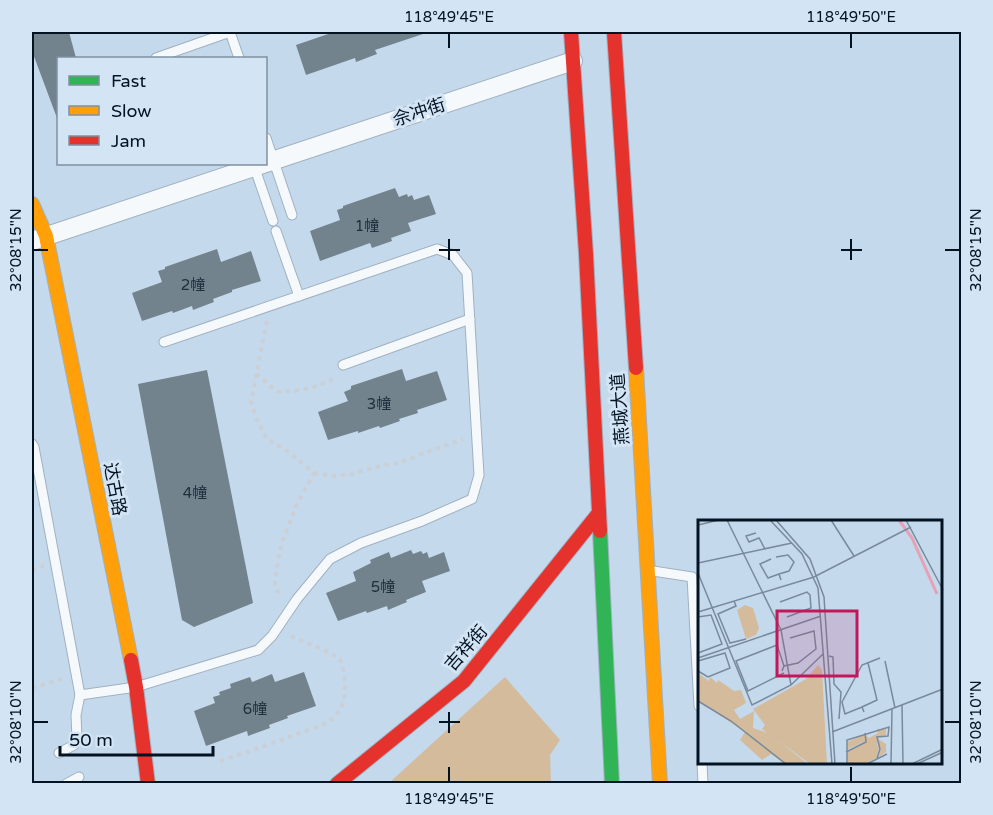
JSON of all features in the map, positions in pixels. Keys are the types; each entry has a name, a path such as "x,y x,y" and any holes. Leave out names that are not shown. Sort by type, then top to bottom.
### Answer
{"main road":[{"name":"燕城大道","path":"571,32 586,254 612,783"},
{"name":"燕城大道","path":"614,32 660,783"},
{"name":"达古路","path":"32,204 136,687 148,783"},
{"name":"吉祥街","path":"338,783 464,681 599,513"}],"street":[{"name":"佘冲街","path":"267,162 573,61"},
{"name":"佘冲街","path":"39,239 258,165"}],"lane":[{"path":"159,57 230,32 239,57"},
{"path":"264,165 273,221"},
{"path":"265,165 292,215"},
{"path":"276,231 299,296"},
{"path":"80,695 136,687 258,650 272,636 297,599 330,559 361,543 422,521 472,499 479,475 468,273 453,255 437,249 164,342"},
{"path":"343,365 470,319"},
{"path":"32,444 80,695 76,715 77,739 74,745 59,753"},
{"path":"648,570 692,577 698,688"},
{"path":"702,764 703,783"},
{"path":"66,783 79,777"}],"path":[{"path":"270,306 251,402 267,439 286,450 314,473 332,476 352,474 398,463 476,432"},
{"path":"256,373 278,392 300,391 339,376 343,365"},
{"path":"220,761 314,728 332,719 340,709 346,693 345,673 340,658 287,635 280,624 283,604 275,584 282,542 297,504 314,473"},
{"path":"32,688 77,674"}],"shaded area":[{"path":"505,677 560,740 550,755 551,783 389,783"}],"building":[{"path":"32,32 69,32 76,57 57,57 57,118 32,51"},
{"path":"334,32 422,32 423,34 375,50 377,54 356,62 355,58 306,75 296,45"},
{"path":"395,188 399,197 412,195 414,200 429,195 436,214 408,223 411,231 391,238 392,241 372,248 370,243 320,261 310,231 340,220 337,210 343,206"},
{"path":"217,249 221,262 251,251 261,281 232,290 232,292 213,299 214,302 193,310 192,306 142,321 132,293 162,282 158,271 165,267"},
{"path":"402,369 406,381 437,371 447,400 417,410 418,413 380,428 379,426 328,440 318,412 348,401 344,392 351,389 351,386"},
{"path":"207,370 253,603 194,627 182,620 138,384"},
{"path":"411,550 413,554 421,551 423,554 427,552 429,558 444,552 450,571 422,581 426,592 406,600 407,602 388,610 387,606 338,621 326,593 356,581 353,572 371,563 370,560 389,552 391,558"},
{"path":"304,672 316,706 287,716 288,718 269,725 270,728 248,736 247,731 206,746 194,711 215,703 213,697 220,695 219,692 231,688 230,684 250,677 252,682 272,674 275,682"}],"traffic: fast":[{"path":"600,531 612,784"}],"traffic: slow":[{"path":"32,204 46,236 131,660"},
{"path":"636,368 660,784"}],"traffic: jam":[{"path":"571,32 586,254 600,531"},
{"path":"614,32 636,368"},
{"path":"337,784 464,681 599,513"},
{"path":"131,660 148,784"}]}
